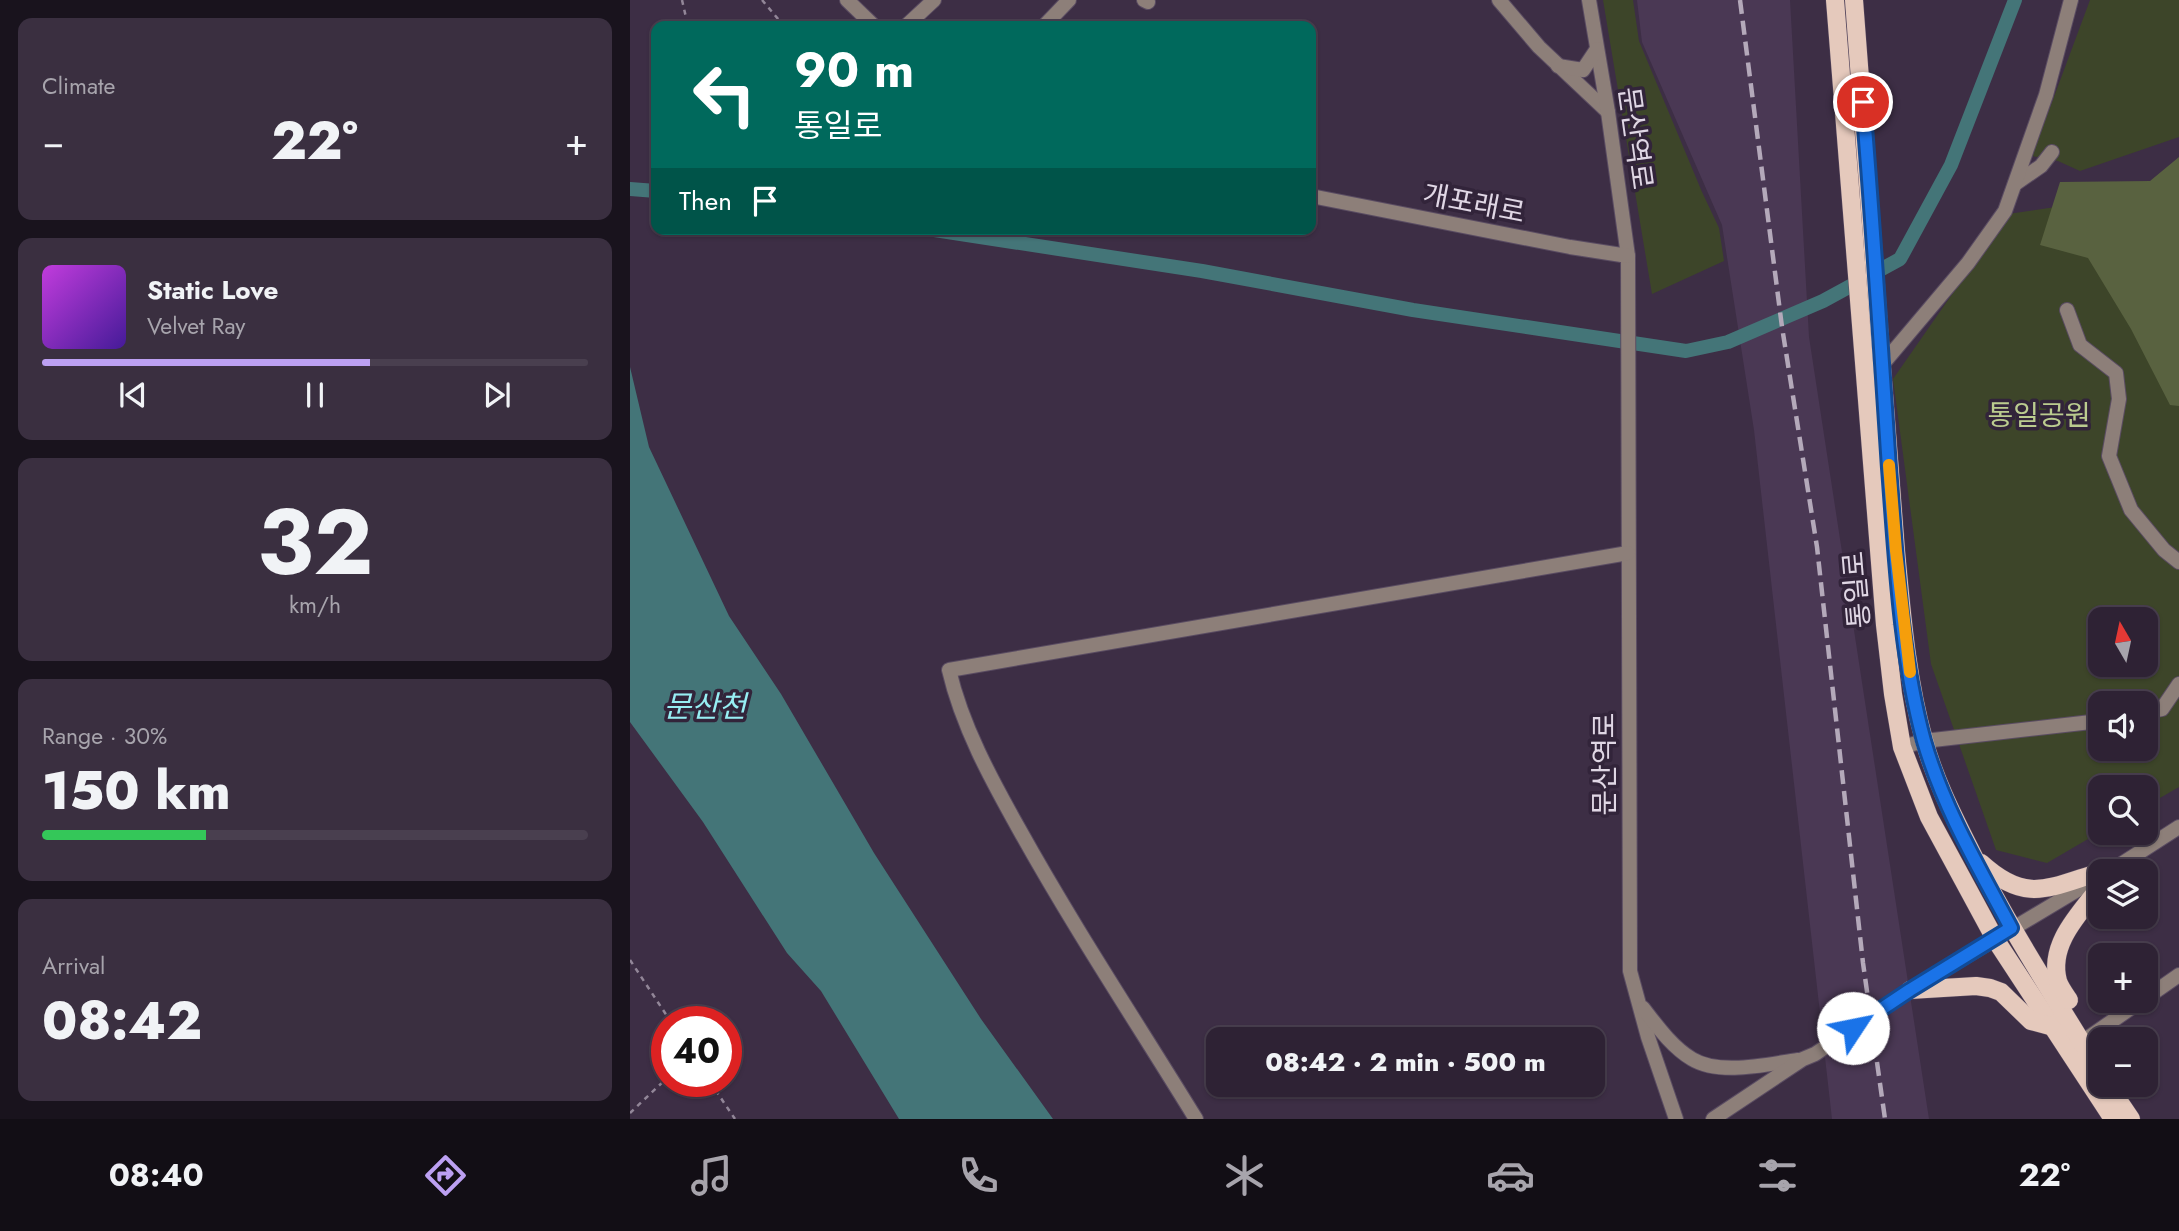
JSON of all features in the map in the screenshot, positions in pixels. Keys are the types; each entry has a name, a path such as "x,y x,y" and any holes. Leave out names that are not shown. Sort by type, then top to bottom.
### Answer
{"main road":[{"name":"통일로","path":"1835,0 1885,625 1902,747 1929,817 1994,939 2113,1119"},
{"name":"통일로","path":"1854,0 1904,637 1916,708 1924,741 1954,819 2011,928 2088,1052"},
{"path":"1973,856 1994,875 2015,888 2053,887 2088,877"},
{"path":"2080,1039 2078,1016 2058,981 2057,966 2060,944 2071,923 2088,902"},
{"path":"1910,990 1976,986 1990,988 2001,992 2031,1021 2050,1026"},
{"path":"2116,1097 2131,1119"}],"street":[{"path":"846,0 869,21"},
{"path":"914,21 934,0"},
{"path":"1049,21 1069,0"},
{"path":"1499,0 1539,47 1608,112"},
{"name":"문산역로","path":"1589,0 1628,256 1630,971 1676,1119"},
{"path":"1882,375 2005,211 2046,95 2071,0"},
{"path":"1558,66 1583,70 1597,50"},
{"path":"2015,184 2041,166 2052,152"},
{"name":"개포래로","path":"1316,197 1628,256"},
{"path":"2067,310 2080,345 2116,373 2119,399 2109,456 2132,510 2164,550 2179,562"},
{"path":"1196,1119 1049,883 1007,807 968,727 954,694 948,670 1628,553"},
{"path":"2158,710 2162,709 2179,684"},
{"path":"1902,747 1924,741 2088,722"},
{"path":"2128,859 2179,827"},
{"path":"1713,1119 1910,990 2088,883"},
{"path":"2158,990 2179,975"},
{"path":"1639,1003 1666,1036 1693,1060 1726,1068 1803,1059"},
{"path":"2080,1039 2122,1013"}],"path":[{"path":"682,0 687,21"},
{"path":"762,0 780,21"},
{"path":"630,960 660,1006"},
{"path":"630,1113 651,1093"},
{"path":"720,1097 735,1119"}],"shaded area":[{"path":"1637,0 1790,0 1809,337 1929,1119 1832,1119 1754,430 1722,225 1642,42"},
{"path":"2179,157 2179,406 2170,405 2131,329 2088,258 2040,245 2060,182 2150,181"}],"green space":[{"path":"1603,0 1633,0 1639,41 1719,228 1724,261 1652,294"},
{"path":"2090,0 2179,0 2179,137 2080,171 2058,161 2032,156"},
{"name":"통일공원","path":"2179,184 2179,787 2158,799 2158,775 2088,775 2088,839 2047,863 1996,850 1931,664 1893,379 2008,214 2096,201"}],"water":[{"name":"문산천","path":"630,367 649,447 729,616 781,694 874,853 981,1019 1053,1119 899,1119 821,991 787,953 703,822 630,722"}],"waterway":[{"path":"967,235 1202,271 1413,310 1686,351 1728,342 1823,301 1900,259 1951,165 2015,0"},
{"path":"630,189 651,191"}],"railway":[{"path":"1740,0 1782,327 1817,547 1863,963 1885,1119"}],"slow traffic":[{"path":"1889,465 1904,637 1910,672"}],"route":[{"path":"1853,1028 2011,928 1954,819 1931,764 1916,708 1904,637 1896,551 1863,102"}]}
